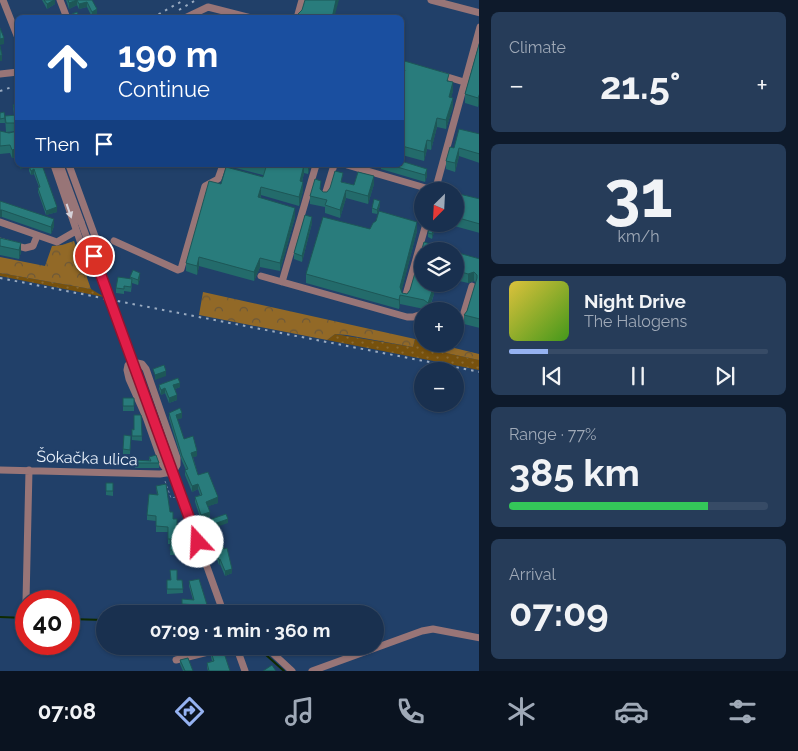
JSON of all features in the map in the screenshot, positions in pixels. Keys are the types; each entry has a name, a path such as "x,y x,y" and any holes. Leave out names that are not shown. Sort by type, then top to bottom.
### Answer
{"street":[{"path":"3,0 15,30"},
{"path":"60,0 66,15"},
{"path":"298,15 302,0"},
{"path":"431,0 479,13"},
{"path":"191,15 208,7 239,15"},
{"path":"437,182 479,27"},
{"path":"0,74 15,72"},
{"path":"437,74 464,82"},
{"path":"55,167 90,270 96,273 101,272 105,268 104,261 70,167"},
{"path":"61,167 144,392 171,472 223,605"},
{"path":"114,240 178,270 181,269 205,186 218,179 222,167"},
{"path":"282,282 315,167"},
{"path":"325,194 333,167"},
{"path":"355,167 414,185"},
{"path":"0,222 57,242 76,230"},
{"path":"405,298 423,246 425,232"},
{"path":"0,241 25,248 33,246 37,236"},
{"path":"261,276 407,317 414,317"},
{"path":"464,312 472,286"},
{"path":"132,362 142,364 146,369 177,458 177,465 171,472 163,465 146,417 127,373 128,365 132,362"},
{"name":"Šokačka ulica","path":"0,470 171,472"},
{"path":"26,590 29,470"},
{"path":"312,671 422,631 433,629 479,638"},
{"path":"176,660 196,655"},
{"path":"239,655 245,671"},
{"path":"275,655 292,671"}],"shaded area":[{"path":"0,273 91,289 104,297 0,276"},
{"path":"335,334 413,347 414,343 414,352 442,352 479,360 479,370 464,367 464,362 438,362 327,340"}],"green space":[{"path":"74,241 91,289 0,273 0,257 45,266 52,246"},
{"path":"203,292 414,339 414,343 413,347 335,334 327,340 199,315"},
{"path":"464,350 479,354 479,360 442,352 464,352"}],"building":[{"path":"44,0 54,0 47,4"},
{"path":"77,0 92,0 97,9 92,12 87,2 79,4"},
{"path":"305,0 336,0 333,15 298,15 302,10"},
{"path":"0,28 4,38 0,39"},
{"path":"479,45 479,96 478,98 465,94"},
{"path":"404,61 449,74 447,81 453,82 449,97 453,98 446,120 437,118 431,141 427,140 424,152 404,147"},
{"path":"4,112 5,118 0,119 0,113"},
{"path":"15,115 15,123 6,123 5,116"},
{"path":"459,129 479,134 479,154 459,148 455,163 446,161 450,147 454,148"},
{"path":"0,131 9,133 15,132 15,149 12,150 10,145 0,146"},
{"path":"404,162 427,169 425,175 397,167 404,167"},
{"path":"29,167 43,167 57,207 46,211 34,169 31,171"},
{"path":"226,167 263,177 266,167 304,167 300,181 303,182 299,197 261,187 258,197 295,208 280,263 260,258 254,272 199,257 197,266 186,263 209,181 221,184"},
{"path":"335,171 343,173 341,182 354,185 358,172 374,176 368,196 346,190 340,210 325,205 327,200 310,196 315,179 321,181 320,189 323,192 327,192"},
{"path":"464,195 479,199 479,224 464,220"},
{"path":"374,199 380,201 377,210 372,208"},
{"path":"0,201 54,219 51,227 0,210"},
{"path":"379,211 414,221 414,232 400,287 402,293 407,294 414,276 414,292 432,292 428,302 400,295 399,300 306,274 323,217 370,229 376,221"},
{"path":"305,215 312,217 302,256 294,253"},
{"path":"0,238 21,243 19,250 0,246"},
{"path":"464,255 479,259 479,319 464,315 467,311 477,278 474,272 468,274 464,273"},
{"path":"133,270 140,273 138,280 130,277"},
{"path":"118,277 132,279 131,287 124,286 124,289 116,288"},
{"path":"164,365 166,371 155,375 153,369"},
{"path":"178,378 180,383 173,385 177,395 169,398 165,388 161,390 159,385"},
{"path":"123,398 134,398 134,406 123,406"},
{"path":"180,408 182,413 176,415 184,439 193,436 197,451 191,453 198,475 208,472 218,497 206,502 210,512 201,515 195,497 202,495 198,484 192,486 185,470 188,469 182,456 169,413"},
{"path":"134,415 141,415 142,436 132,436"},
{"path":"124,435 131,436 130,450 123,449"},
{"path":"156,455 159,463 135,463 135,460 151,461 149,457"},
{"path":"106,483 113,483 113,491 106,491"},
{"path":"166,484 170,512 173,512 173,519 177,519 177,530 183,530 183,550 170,550 171,539 168,539 168,527 156,526 156,516 147,515 149,494 158,495 156,486"},
{"path":"226,514 228,519 211,525 209,520"},
{"path":"220,537 224,549 227,548 232,569 225,571 212,540"},
{"path":"170,570 177,570 177,580 182,580 183,589 167,589 167,580 171,580"},
{"path":"199,579 207,605 182,604 182,599 194,600 189,581"},
{"path":"212,655 225,655 230,671 209,671 207,663 214,661"},
{"path":"188,658 193,671 185,671 180,660"},
{"path":"272,665 276,671 263,671"}],"waterway":[{"path":"0,617 15,618"},
{"path":"80,619 96,620"},
{"path":"266,655 284,671"}],"railway":[{"path":"157,15 184,0"},
{"path":"179,10 196,0"},
{"path":"0,91 15,86"},
{"path":"0,278 479,372"}],"route":[{"path":"94,256 198,542"}]}
